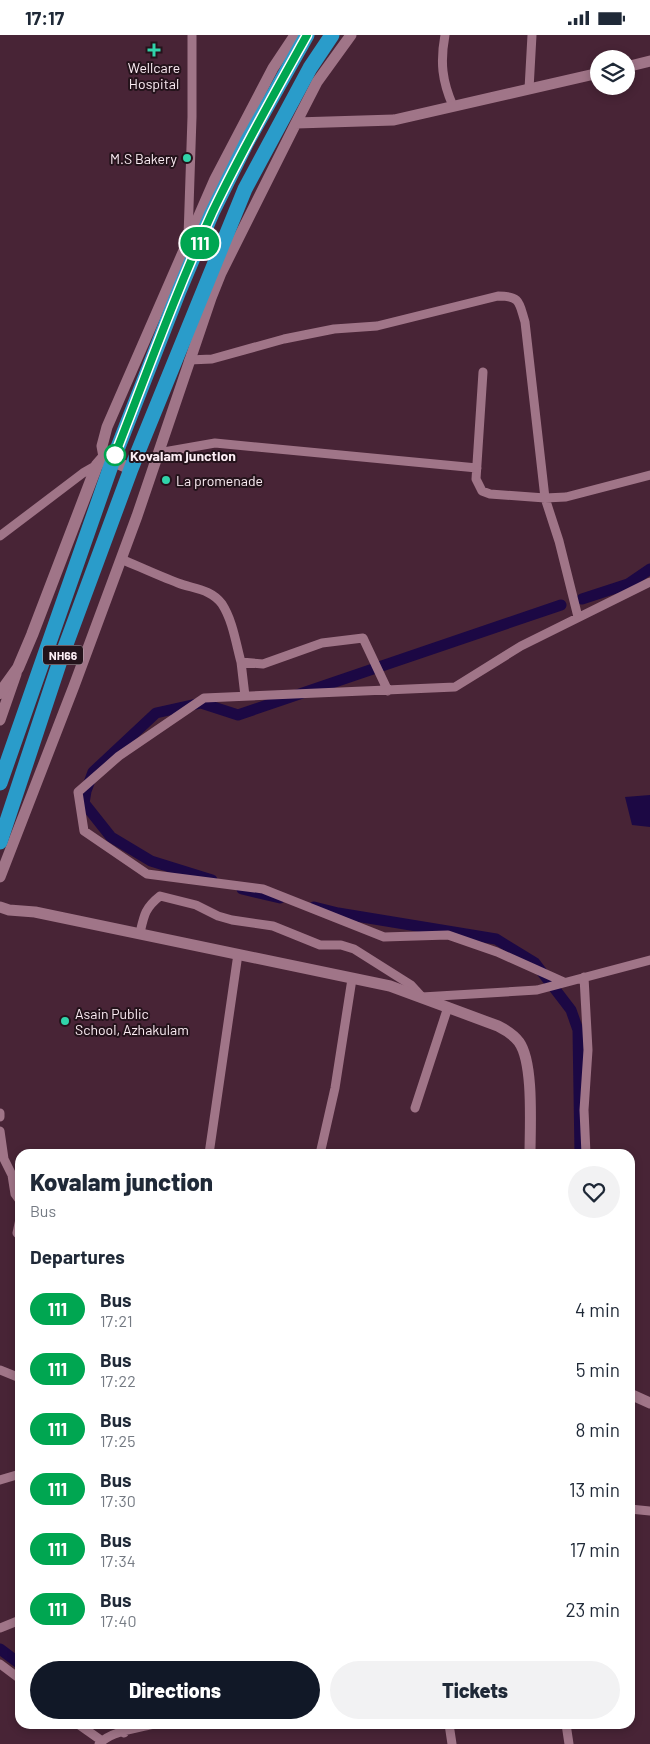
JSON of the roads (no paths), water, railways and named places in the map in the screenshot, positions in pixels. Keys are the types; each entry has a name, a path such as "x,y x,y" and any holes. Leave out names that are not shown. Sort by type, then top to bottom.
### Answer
{"highway":[{"name":"NH66","path":"0,783 105,461 212,213 247,142 307,35"},
{"name":"NH66","path":"0,842 61,658 131,469 245,189 310,68 332,35"}],"main road":[{"path":"0,693 18,668 105,461 131,469"}],"street":[{"path":"188,244 192,117 192,35"},
{"path":"0,536 83,473 105,461 102,446 107,427 215,179 274,68 295,35"},
{"path":"0,877 121,559 221,273 317,82 351,35"},
{"path":"445,35 442,52 443,78 453,107"},
{"path":"529,89 532,35"},
{"path":"635,65 650,61"},
{"path":"296,123 394,120 590,75"},
{"path":"189,360 212,359 284,339 334,329 378,327 498,296 511,296 518,301 525,323 545,498 559,541 578,617"},
{"path":"483,372 476,479 482,491 490,494 545,498 566,497 650,475"},
{"path":"158,453 215,443 477,468"},
{"path":"121,559 178,583 203,590 214,596 222,605 230,621 241,663 245,696"},
{"path":"564,982 497,952 448,935 384,937 263,889 147,873 84,831 78,792 119,756 204,698 455,687 521,646 650,582"},
{"path":"241,663 263,664 322,643 363,638 388,691"},
{"path":"0,720 18,668"},
{"path":"140,933 144,913 160,896 196,905 232,920 273,926 320,945 341,945 354,949 411,985 422,997"},
{"path":"0,907 140,933 390,986 498,1026 511,1033 520,1043 530,1073 530,1149"},
{"path":"210,1149 238,954"},
{"path":"422,997 537,990 650,959"},
{"path":"584,977 588,1050 584,1110 586,1149"},
{"path":"321,1149 335,1088 352,979"},
{"path":"415,1108 448,1007"},
{"path":"0,1131 4,1159 12,1175 15,1194"},
{"path":"0,1370 15,1376"},
{"path":"635,1396 650,1403"},
{"path":"0,1480 15,1476"},
{"path":"635,1510 650,1511"},
{"path":"0,1629 15,1622"},
{"path":"0,1664 15,1675"},
{"path":"84,1729 100,1743 122,1729"},
{"path":"450,1729 452,1744"},
{"path":"567,1729 569,1744"}],"waterway":[{"path":"582,599 628,584 650,569"},
{"path":"212,880 151,861 111,837 84,803 93,772 156,713 201,703 238,715 561,605"},
{"path":"242,889 280,898"},
{"path":"314,907 338,913 496,939 535,963 571,1010 578,1030 580,1149"},
{"path":"0,1649 15,1660"}],"place":[{"name":"Wellcare Hospital","path":"154,50"},
{"name":"M.S Bakery","path":"187,158"},
{"name":"Kovalam junction","path":"115,455"},
{"name":"La promenade","path":"166,480"},
{"name":"Asain Public School, Azhakulam","path":"65,1021"}]}
